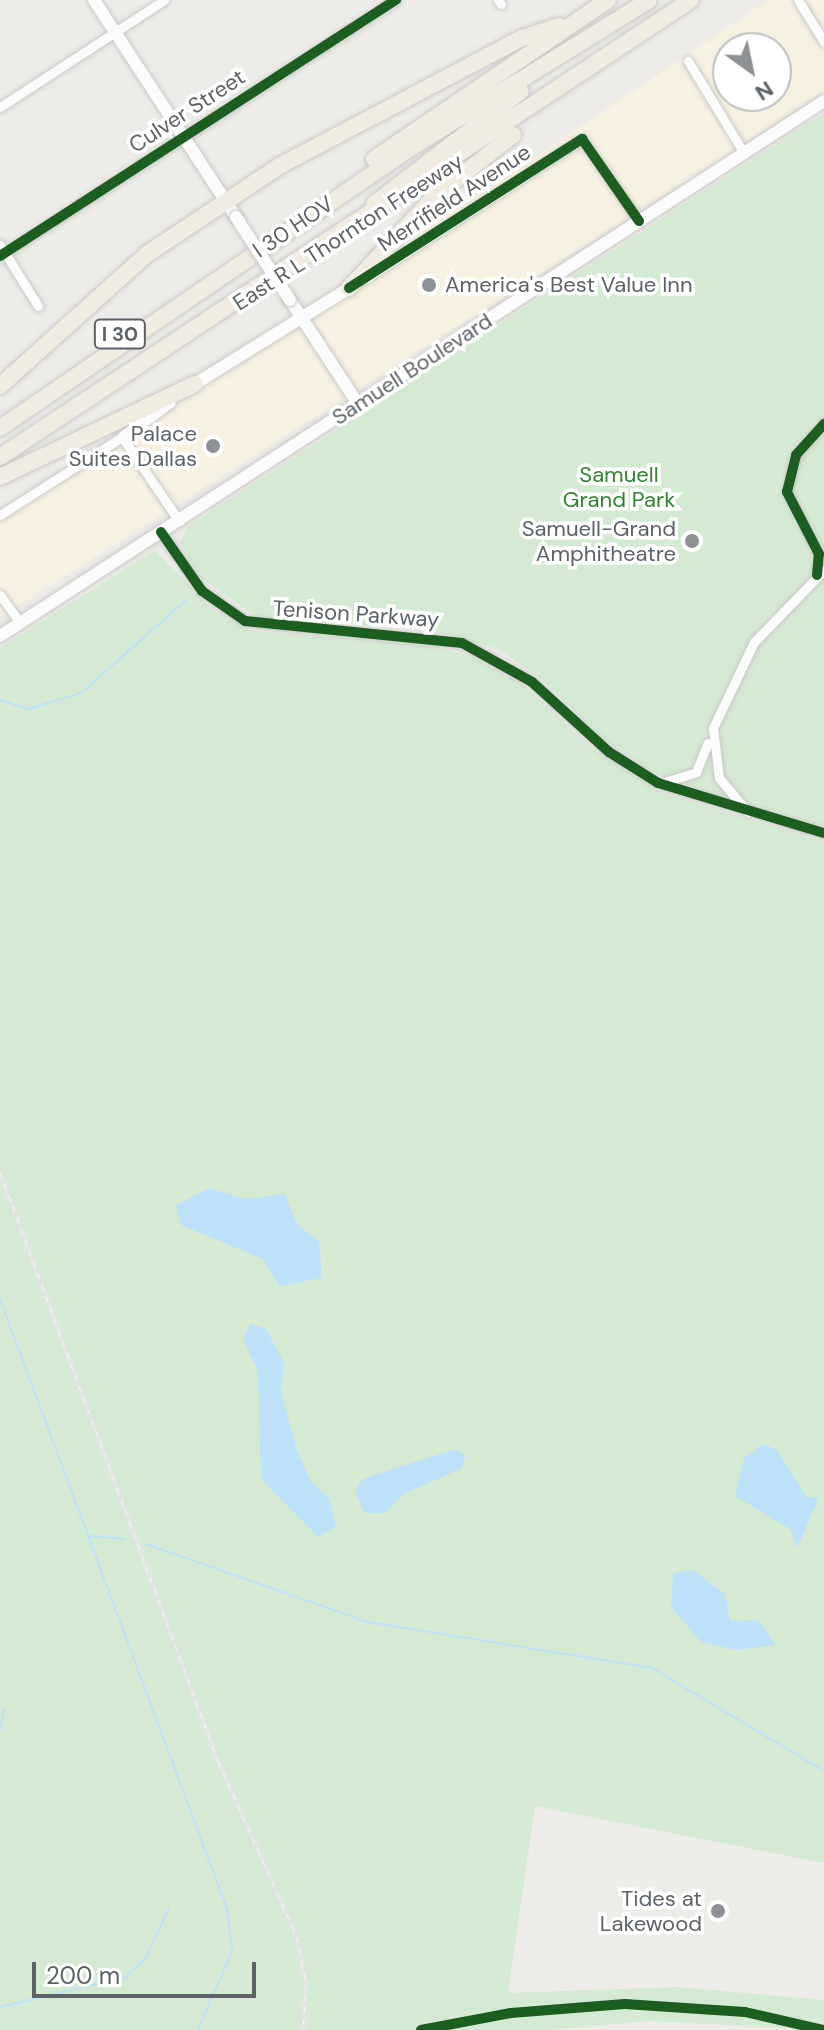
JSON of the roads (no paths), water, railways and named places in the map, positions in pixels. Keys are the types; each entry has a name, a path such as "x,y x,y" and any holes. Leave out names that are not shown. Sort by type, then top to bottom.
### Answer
{"highway":[{"name":"East R L Thornton Freeway","path":"0,417 608,0"},
{"name":"I 30 HOV","path":"593,36 641,0"},
{"name":"I 30 HOV","path":"0,428 409,149 649,0"},
{"name":"East R L Thornton Freeway","path":"0,457 285,274 691,0"},
{"path":"0,386 147,254 225,201 378,111 522,38 577,21"},
{"path":"349,176 593,36"},
{"path":"285,274 593,36"},
{"path":"349,288 435,196 541,104"},
{"path":"0,477 195,384"}],"main road":[{"path":"94,0 358,404"},
{"name":"Samuell Boulevard","path":"0,636 824,101"},
{"name":"Merrifield Avenue","path":"195,384 349,288"}],"street":[{"path":"0,107 164,0"},
{"name":"Culver Street","path":"2,251 396,0"},
{"path":"798,0 824,42"},
{"path":"688,61 744,153"},
{"name":"Merrifield Avenue","path":"349,288 580,140 589,141 639,221"},
{"path":"2,251 38,306"},
{"name":"Merrifield Avenue","path":"0,515 122,437 195,384"},
{"path":"658,783 696,772 713,728 754,642 821,572 820,546 787,492 796,455 824,424"},
{"path":"122,437 179,521"},
{"name":"Tenison Parkway","path":"161,532 202,591 245,621 462,643 532,682 609,752 658,783 750,814 824,833"},
{"path":"0,595 20,623"},
{"path":"713,728 719,778 750,814"}],"water":[{"path":"209,1188 245,1199 285,1194 296,1223 319,1242 322,1278 279,1286 263,1259 181,1225 176,1205"},
{"path":"251,1324 266,1329 284,1363 281,1392 296,1448 311,1482 329,1498 336,1526 318,1537 261,1479 258,1372 243,1338"},
{"path":"764,1444 777,1450 807,1498 819,1497 797,1548 790,1529 735,1496 744,1458"},
{"path":"455,1449 466,1455 461,1469 403,1494 385,1513 364,1513 355,1491 363,1479"},
{"path":"693,1570 725,1594 730,1621 758,1620 776,1645 736,1650 701,1642 671,1607 673,1573"}],"waterway":[{"path":"0,700 28,709 81,693 185,601"},
{"path":"0,1299 227,1909 232,1951 198,2030"},
{"path":"89,1536 124,1539"},
{"path":"146,1544 368,1622 652,1668 824,1771"},
{"path":"0,1730 5,1709"},
{"path":"0,2007 125,1977 145,1959 169,1908"}],"railway":[{"path":"0,1172 218,1761 297,1937 306,1983 303,2030"}],"place":[{"name":"America's Best Value Inn","path":"429,285"},
{"name":"Palace Suites Dallas","path":"213,446"},
{"name":"Samuell-Grand Amphitheatre","path":"692,541"},
{"name":"Tides at Lakewood","path":"718,1911"}],"park label":[{"name":"Samuell Grand Park","path":"619,486"}]}
